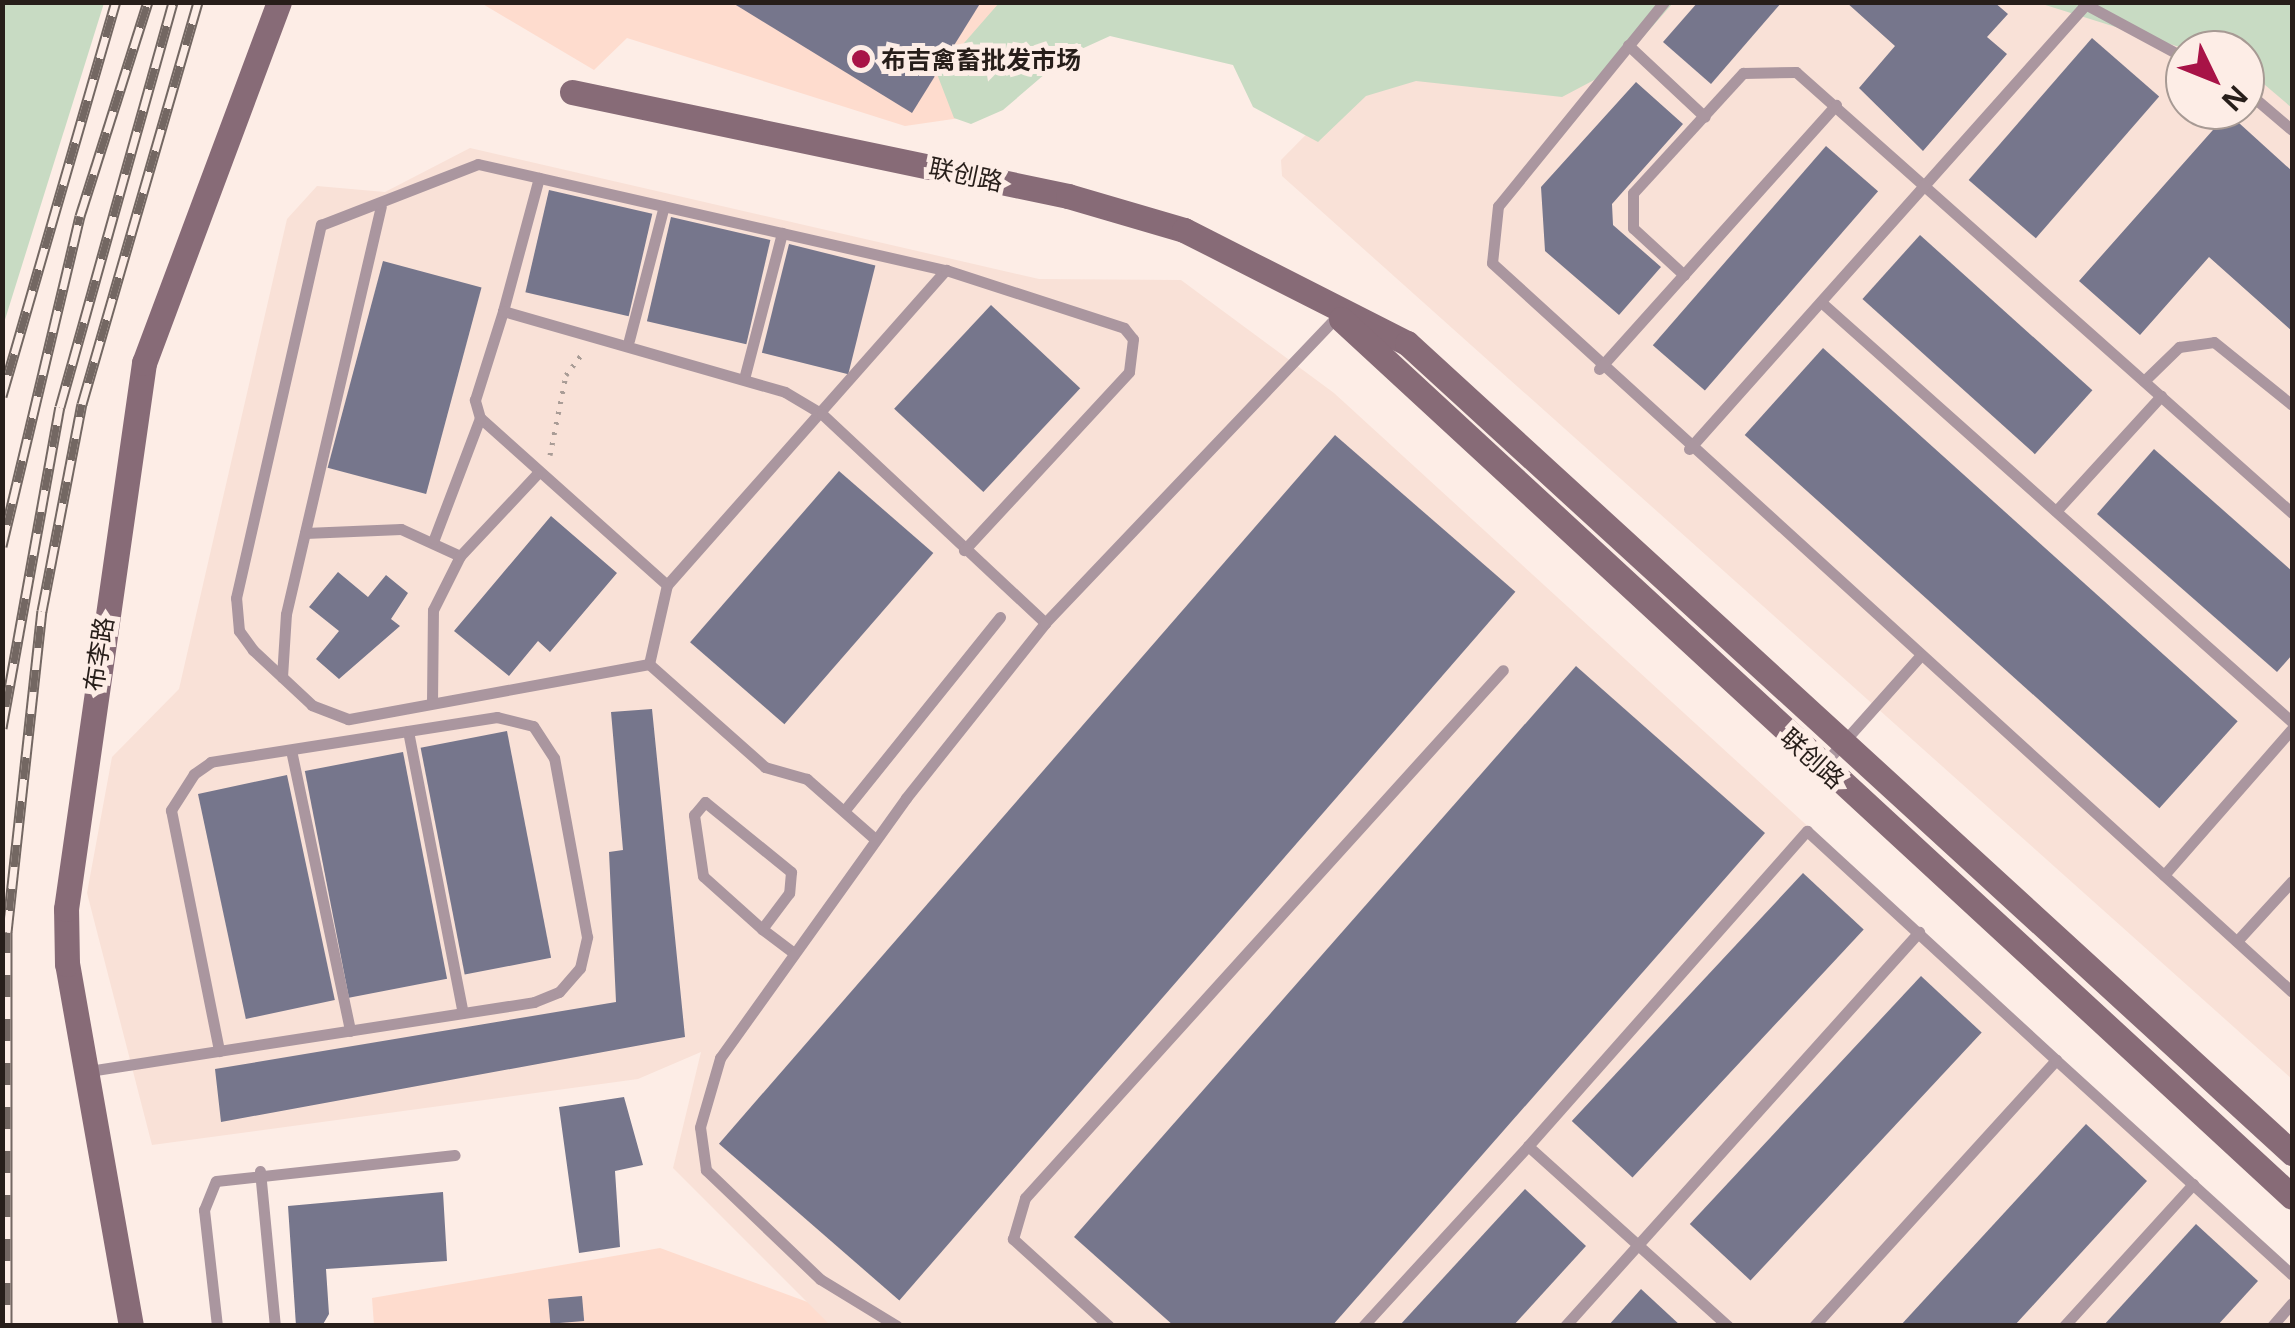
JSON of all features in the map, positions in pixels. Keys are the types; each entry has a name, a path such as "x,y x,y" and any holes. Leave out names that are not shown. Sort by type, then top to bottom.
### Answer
{"street":[{"name":"布李路","path":"131,1326 88,1072 66,908 144,364 279,2"},
{"name":"联创路","path":"572,92 1101,205 1270,269 1338,315 1822,767 2292,1197"},
{"name":"联创路","path":"1338,315 1407,343 2292,1154"}],"lane":[{"path":"1664,2 1520,174 1489,235 1492,263 1514,292 2292,992"},
{"path":"1689,449 2084,3 2165,47"},
{"path":"1628,45 1705,116"},
{"path":"1684,275 1633,228 1628,204 1743,73 1761,68 1796,72 2292,514"},
{"path":"1600,368 1836,105"},
{"path":"2265,107 2292,130"},
{"path":"648,664 348,719 312,706 238,632 236,598 316,237 331,216 380,207 478,164 946,270 1133,339 1129,372 964,550"},
{"path":"540,178 475,400 480,418 536,474 666,586"},
{"path":"622,338 664,206"},
{"path":"282,677 305,533 380,207"},
{"path":"745,375 782,233"},
{"path":"648,664 666,586 946,270"},
{"path":"1821,302 2292,725 2164,875"},
{"path":"502,312 622,338 745,375 822,414 1045,623"},
{"path":"897,1326 820,1279 701,1158 700,1126 720,1058 875,840 1045,623 1338,315"},
{"path":"2144,381 2179,347 2214,342 2292,405"},
{"path":"2056,511 2161,396"},
{"path":"434,539 480,418"},
{"path":"432,703 429,632 460,556 536,474"},
{"path":"305,533 378,526 434,539 460,556"},
{"path":"844,811 1000,617"},
{"path":"1822,767 1920,656"},
{"path":"648,664 766,766 807,779 875,840"},
{"path":"1109,1326 1013,1239 1024,1198 1503,670"},
{"path":"88,1072 534,1002 580,968 587,937 554,758 517,719 408,731 211,762 171,810 219,1051"},
{"path":"408,731 463,1013"},
{"path":"290,750 350,1031"},
{"path":"762,928 789,893 790,872 705,802 694,816 703,876 762,928 792,952"},
{"path":"1363,1326 1807,831 2292,1275"},
{"path":"2237,942 2292,881"},
{"path":"1565,1326 1919,932"},
{"path":"1814,1326 2056,1060"},
{"path":"1528,1146 1728,1326"},
{"path":"218,1326 204,1199 216,1181 260,1172 455,1155"},
{"path":"260,1172 274,1326"},
{"path":"2064,1326 2192,1184"},
{"path":"2272,1326 2292,1303"}],"path":[{"path":"555,489 553,420 566,374 579,356 622,338"}],"shaded area":[{"name":"布吉禽畜批发市场","path":"481,3 1126,3 974,116 905,126 627,38 594,70"},
{"path":"1651,3 2113,3 2169,30 2165,30 2165,130 2265,130 2265,82 2292,103 2292,1079 1282,176 1281,160 1347,93"},
{"path":"470,148 1039,279 1181,280 1334,393 2292,1269 2292,1325 830,1325 673,1168 701,1052 638,1079 152,1145 87,893 112,757 179,689 287,219 317,186 385,192"},
{"path":"660,1248 813,1304 830,1325 374,1325 372,1298"}],"green space":[{"path":"2,3 104,3 3,326"},
{"path":"999,3 1673,3 1615,69 1562,97 1416,81 1366,96 1318,142 1253,107 1233,65 1110,36 1066,56 1003,110 971,124 954,118 937,74"},
{"path":"2039,3 2292,3 2292,108 2265,85 2265,30 2165,30 2165,42"}],"building":[{"path":"731,2 981,2 912,113"},
{"path":"1698,2 1782,2 1711,84 1663,42"},
{"path":"1846,2 1994,2 2008,14 1987,37 2007,54 1923,151 1859,88 1895,46"},
{"path":"2092,38 2159,96 2036,238 1969,180"},
{"path":"1636,82 1683,124 1612,204 1613,225 1661,267 1619,315 1545,251 1541,187"},
{"path":"2213,130 2247,130 2292,171 2292,331 2209,257 2140,335 2079,281"},
{"path":"1826,146 1878,191 1705,391 1653,345"},
{"path":"549,190 652,214 629,316 525,292"},
{"path":"671,217 770,240 746,344 647,321"},
{"path":"1920,235 2092,390 2035,454 1862,299"},
{"path":"789,244 875,266 848,374 762,353"},
{"path":"383,261 482,287 426,494 328,468"},
{"path":"991,305 1080,388 983,492 894,409"},
{"path":"1823,348 2238,721 2159,808 1745,435"},
{"path":"1335,435 1515,592 899,1300 719,1144"},
{"path":"2154,449 2292,571 2292,655 2277,672 2097,514"},
{"path":"839,471 933,553 784,724 690,642"},
{"path":"551,516 617,573 550,652 538,641 509,676 454,631"},
{"path":"338,572 368,597 386,575 408,593 391,619 400,626 339,679 316,659 339,631 309,607"},
{"path":"1576,666 1765,833 1332,1326 1174,1326 1074,1237"},
{"path":"652,709 685,1037 221,1122 215,1069 616,1002 609,852 623,850 611,712"},
{"path":"507,731 551,958 465,975 421,748"},
{"path":"403,752 447,979 349,998 305,771"},
{"path":"287,775 335,1000 246,1019 198,794"},
{"path":"1803,873 1864,930 1633,1178 1572,1121"},
{"path":"1921,976 1982,1033 1751,1281 1690,1224"},
{"path":"624,1097 643,1165 615,1171 620,1247 579,1253 559,1107"},
{"path":"2086,1124 2147,1181 2014,1326 1900,1326"},
{"path":"1525,1189 1586,1246 1513,1326 1399,1326"},
{"path":"443,1192 447,1261 326,1269 329,1314 322,1326 296,1326 288,1206"},
{"path":"2196,1224 2258,1281 2217,1326 2103,1326"},
{"path":"1641,1289 1681,1326 1608,1326"},
{"path":"582,1296 584,1321 550,1324 548,1299"}],"railway":[{"path":"2,396 116,2"},
{"path":"2,546 80,216 148,2"},
{"path":"2,728 60,407 173,2"},
{"path":"7,1326 7,932 42,611 82,404 198,2"}],"place":[{"name":"布吉禽畜批发市场","path":"861,59"}]}
